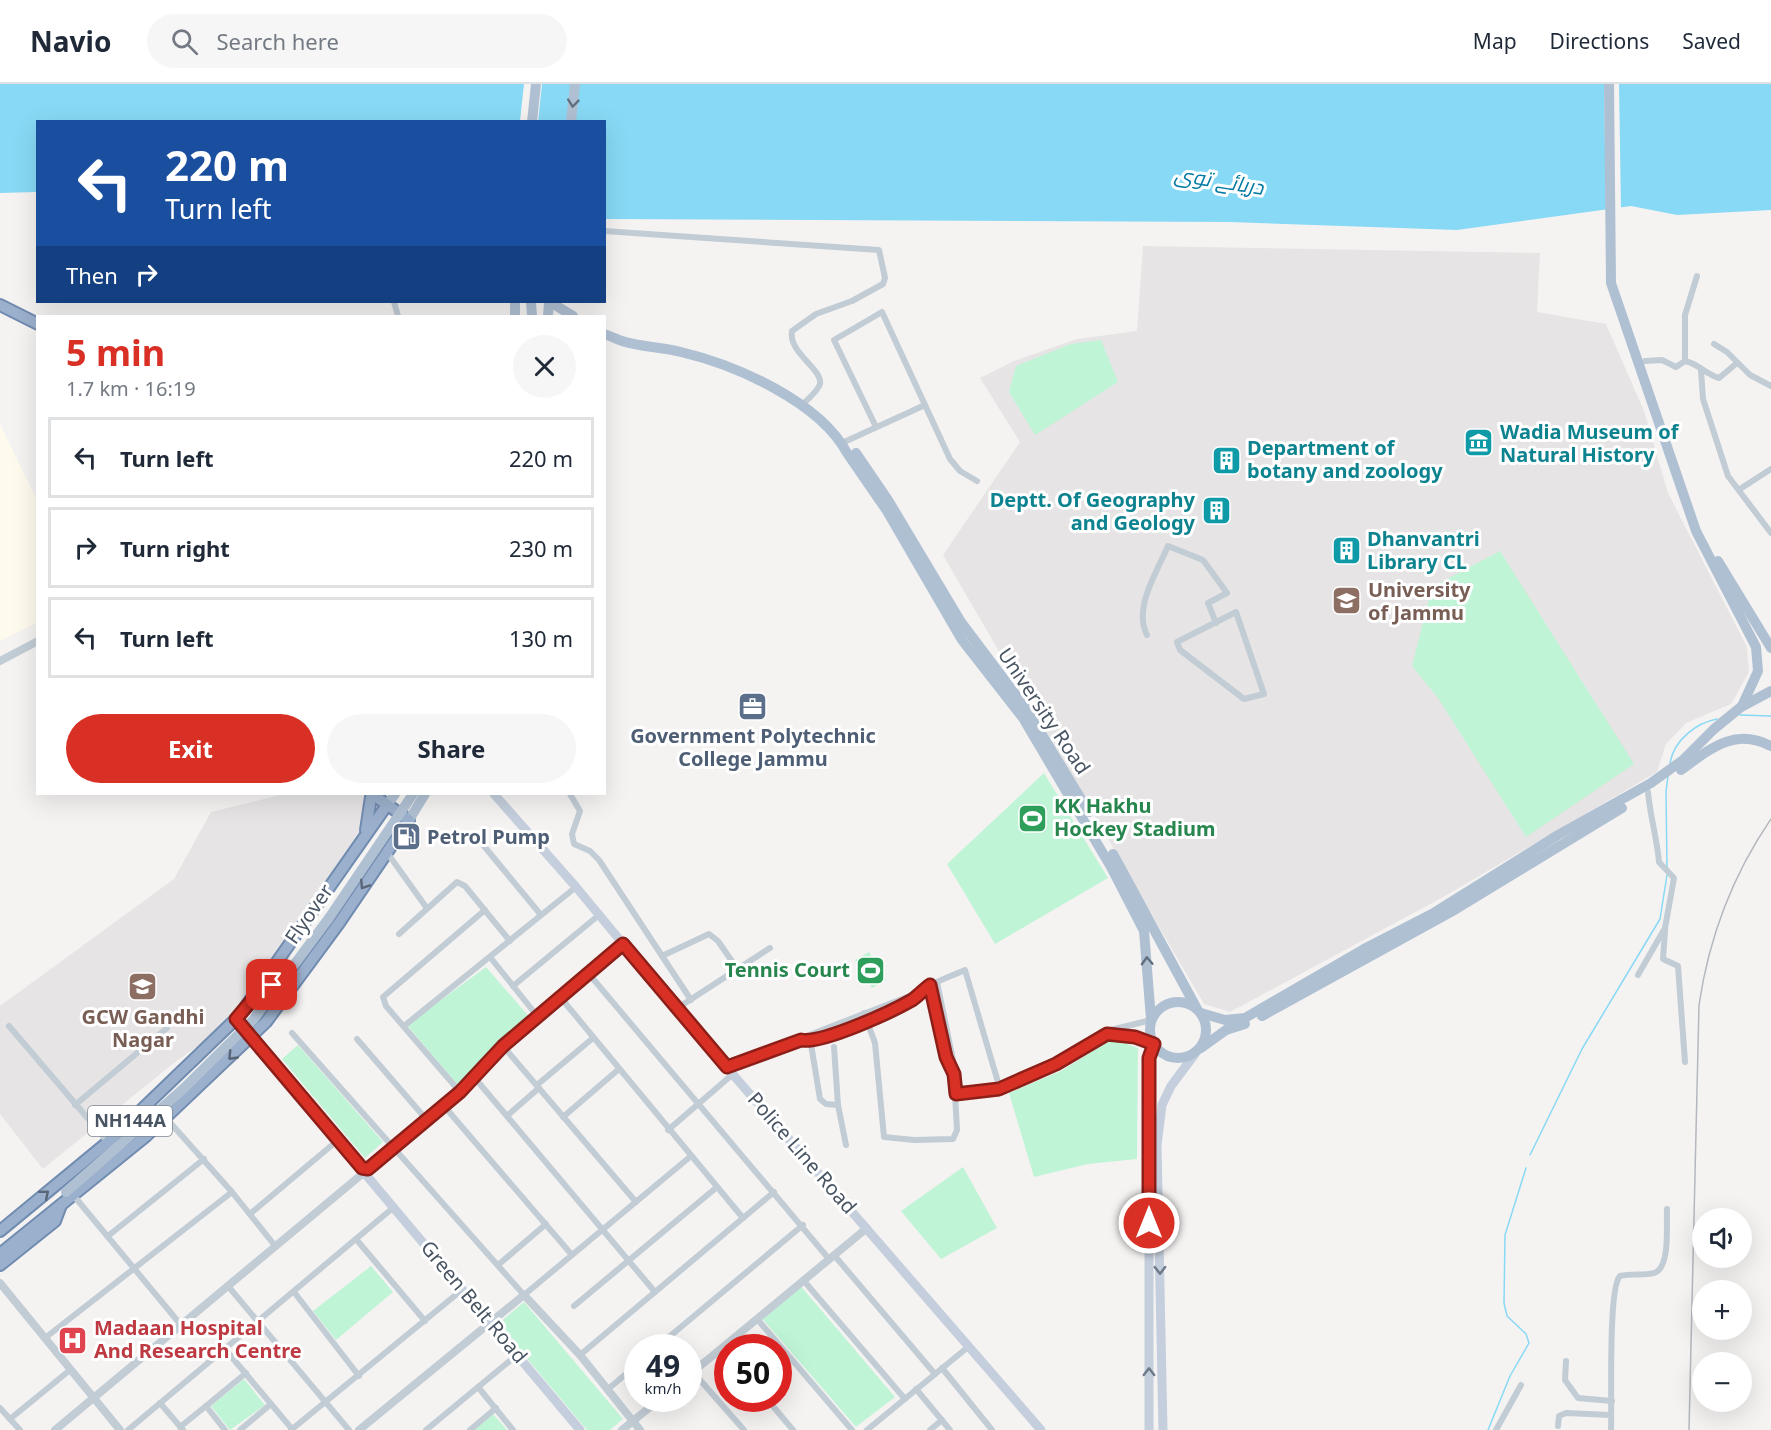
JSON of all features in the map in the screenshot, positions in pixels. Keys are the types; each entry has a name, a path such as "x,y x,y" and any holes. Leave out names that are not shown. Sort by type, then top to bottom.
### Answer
{"highway":[{"path":"0,298 36,315"},
{"path":"0,305 36,323"},
{"path":"370,795 407,822"},
{"path":"363,839 370,814 370,795"},
{"name":"NH144A","path":"0,1232 108,1142 236,1019 252,1000 386,806"},
{"name":"NH144A","path":"0,1254 61,1205 70,1194 166,1118 266,1022 339,923 407,822"},
{"path":"0,1265 55,1221 61,1205"}],"main road":[{"path":"526,120 530,84"},
{"path":"532,120 536,84"},
{"path":"571,120 575,84"},
{"path":"1609,84 1614,298 1696,531 1756,646 1758,670 1742,706"},
{"path":"1614,84 1613,270 1700,525 1725,575 1771,648"},
{"path":"551,303 571,315"},
{"path":"606,335 621,341"},
{"path":"606,342 621,341"},
{"name":"University Road","path":"621,341 680,352 753,379 820,419 843,443 852,448 888,500 961,622 1029,714 1085,805 1146,923 1199,1011"},
{"path":"1685,763 1742,706 1771,691"},
{"path":"1723,723 1727,731 1736,738"},
{"path":"1149,1430 1149,1058 1154,1043 1151,1020 1158,1010 1172,1003 1187,1004 1199,1011 1226,1020 1245,1018 1364,948 1432,914 1558,835 1657,783 1714,746 1736,738 1757,740 1771,747"},
{"path":"1154,1043 1162,1053 1170,1057 1181,1058 1198,1051 1226,1030 1256,1019 1456,909 1648,792 1657,783"},
{"path":"386,806 394,795"},
{"name":"Flyover","path":"252,1000 272,985 325,915 406,795"},
{"name":"Flyover","path":"47,1216 253,1020 329,918 412,795"},
{"path":"407,822 424,795"},
{"name":"Police Line Road","path":"495,795 576,887 676,1009 1041,1430"},
{"name":"University Road","path":"1146,923 1151,1020"},
{"path":"1163,1430 1158,1136 1162,1106 1171,1086 1198,1051 1207,1030 1199,1011"},
{"name":"Green Belt Road","path":"236,1019 464,1288 580,1430"}],"street":[{"path":"606,231 723,241 877,249 885,278 883,284 852,301 816,314 792,331 792,342 818,374 820,381 819,386 801,406"},
{"path":"1697,276 1685,315 1691,362 1701,370 1721,378 1737,363"},
{"path":"876,427 834,342 842,334 882,312 924,405 956,468 977,481"},
{"path":"1714,344 1727,352 1750,375 1771,386"},
{"path":"1645,361 1662,360 1676,367 1691,362"},
{"path":"1701,370 1701,389 1728,476 1771,533"},
{"path":"843,443 924,405"},
{"path":"1740,489 1771,469"},
{"path":"1147,635 1141,625 1144,604 1168,546 1203,560 1227,593 1208,603 1216,623"},
{"path":"1236,612 1264,694 1244,699 1180,650 1177,642 1216,623 1236,612"},
{"path":"0,661 36,642"},
{"path":"1648,792 1650,812 1658,836 1659,862 1674,878 1665,928 1664,959 1678,966 1685,1062"},
{"path":"571,795 580,811 572,834 573,842 592,852 599,860 691,1000"},
{"path":"474,834 541,915"},
{"path":"386,851 426,907"},
{"path":"399,934 426,907 457,882 465,886 510,941"},
{"path":"404,1026 576,887"},
{"path":"460,1092 386,1006 383,997 485,910"},
{"path":"513,986 599,915"},
{"path":"1638,975 1665,928"},
{"path":"662,956 709,934 718,941 738,970"},
{"path":"56,1430 444,1106 503,1046 623,944"},
{"path":"676,1009 770,948"},
{"path":"490,957 538,1017"},
{"path":"668,1130 699,1104 730,1071 801,1040 866,1016 965,970 999,1089"},
{"path":"589,974 774,1192 935,1374"},
{"path":"866,1016 875,1043 884,1137 914,1140 953,1139 957,1130 954,1074 933,984"},
{"path":"561,998 743,1218"},
{"path":"956,1094 999,1089 1056,1064 1118,1028 1151,1020"},
{"path":"9,1026 108,1142"},
{"path":"75,1105 166,1028"},
{"path":"292,1033 580,1355 640,1430"},
{"path":"1107,1034 1154,1043"},
{"path":"357,1038 426,1119"},
{"path":"508,1116 593,1038"},
{"path":"810,1038 820,1099 826,1104 838,1105"},
{"path":"503,1046 636,1202"},
{"path":"834,1047 838,1105 846,1145"},
{"path":"563,1117 619,1069"},
{"path":"474,1077 655,1292"},
{"path":"444,1106 572,1255"},
{"path":"166,1118 232,1192 276,1247"},
{"path":"250,1214 338,1140"},
{"path":"359,1430 691,1156"},
{"path":"108,1236 204,1160"},
{"path":"574,1306 717,1187"},
{"path":"45,1338 232,1192"},
{"path":"580,1355 774,1192"},
{"path":"70,1194 136,1269 181,1325"},
{"path":"128,1430 394,1207"},
{"path":"1611,1430 1612,1310 1617,1279 1625,1274 1654,1273 1660,1269 1665,1257 1667,1209"},
{"path":"498,1265 546,1224"},
{"path":"673,1334 803,1225"},
{"path":"743,1334 867,1228"},
{"path":"356,1239 425,1321"},
{"path":"804,1281 905,1399"},
{"path":"0,1283 120,1430"},
{"path":"228,1286 349,1430"},
{"path":"225,1349 292,1430 464,1288"},
{"path":"294,1292 358,1376"},
{"path":"758,1320 852,1430"},
{"path":"867,1430 968,1347"},
{"path":"426,1430 518,1354"},
{"path":"1566,1361 1565,1380 1578,1398 1612,1401"},
{"path":"942,1368 992,1430"},
{"path":"10,1419 70,1370"},
{"path":"160,1403 182,1429 246,1373"},
{"path":"608,1389 624,1376"},
{"path":"1496,1430 1521,1385"},
{"path":"702,1386 744,1430"},
{"path":"478,1387 513,1430"},
{"path":"916,1389 950,1430"},
{"path":"240,1430 271,1404"},
{"path":"206,1406 225,1430"},
{"path":"0,1408 20,1430"},
{"path":"470,1430 496,1408"},
{"path":"622,1430 643,1412"},
{"path":"778,1412 793,1430"},
{"path":"1558,1426 1559,1416 1566,1413 1611,1415"},
{"path":"930,1430 942,1420"}],"shaded area":[{"name":"University of Jammu","path":"1143,246 1540,253 1537,312 1606,324 1644,411 1668,493 1747,647 1749,672 1731,704 1686,723 1666,744 1657,772 1445,896 1230,1012 1204,1004 943,555 1020,442 980,378 1014,361 1077,339 1137,331"},
{"path":"0,424 36,498 36,623 0,641"},
{"name":"GCW Gandhi Nagar","path":"280,795 370,795 384,808 239,1016 170,1066 43,1169 0,1114 0,1006 174,879 211,812"}],"green space":[{"path":"1101,340 1118,382 1035,435 1009,392 1016,366 1071,344"},
{"path":"1500,551 1634,764 1526,837 1438,698 1412,666 1432,587"},
{"name":"KK Hakhu Hockey Stadium","path":"1044,773 1108,878 995,944 947,864"},
{"name":"Tennis Court","path":"869,952 886,980 872,988 855,960"},
{"path":"486,967 532,1020 457,1084 407,1025"},
{"path":"1123,1039 1129,1045 1138,1048 1137,1159 1088,1164 1034,1177 1009,1093 1061,1071 1109,1041"},
{"path":"298,1045 383,1142 365,1158 282,1059"},
{"path":"963,1167 997,1228 941,1259 901,1211"},
{"path":"371,1266 393,1292 336,1340 313,1311"},
{"path":"799,1284 895,1397 856,1427 792,1353 792,1334 776,1334 760,1316"},
{"path":"524,1302 623,1419 610,1430 587,1430 498,1324"},
{"path":"244,1379 265,1405 230,1430 211,1406"},
{"path":"493,1414 507,1430 475,1430"}],"water":[{"name":"دریائے توی","path":"0,84 1771,84 1771,210 1677,215 1631,206 1457,230 1229,222 606,219 606,120 36,120 36,192 0,193"}],"pier":[{"path":"524,84 542,84 538,120 520,120"},
{"path":"1604,84 1619,84 1621,210 1606,212"}],"waterway":[{"path":"1740,715 1771,716"},
{"path":"1670,763 1676,747 1687,734 1701,724 1717,719"},
{"path":"1667,867 1666,792 1668,776"},
{"path":"1530,1155 1582,1049 1660,919 1667,875"},
{"path":"1488,1430 1510,1376 1529,1343 1526,1334 1507,1316 1504,1303 1505,1235 1526,1168"}],"railway":[{"path":"1689,1430 1699,1005 1709,955 1724,908 1745,863 1771,819"}],"place":[{"name":"Wadia Museum of Natural History","path":"1479,443"},
{"name":"Department of botany and zoology","path":"1226,460"},
{"name":"Deptt. Of Geography and Geology","path":"1216,511"},
{"name":"Dhanvantri Library CL","path":"1346,551"},
{"name":"University of Jammu","path":"1347,601"},
{"name":"Government Polytechnic College Jammu","path":"753,706"},
{"name":"KK Hakhu Hockey Stadium","path":"1033,818"},
{"name":"Petrol Pump","path":"406,837"},
{"name":"Tennis Court","path":"871,970"},
{"name":"GCW Gandhi Nagar","path":"143,986"},
{"name":"Madaan Hospital And Research Centre","path":"73,1340"}],"route":[{"path":"272,985 252,1000 236,1019 362,1168 368,1169 460,1092 503,1046 623,944 727,1067 801,1040 811,1042 827,1037 907,1003 930,985 946,1057 954,1074 956,1094 999,1089 1056,1064 1107,1034 1146,1039 1153,1041 1154,1044 1149,1058 1149,1223"}]}
